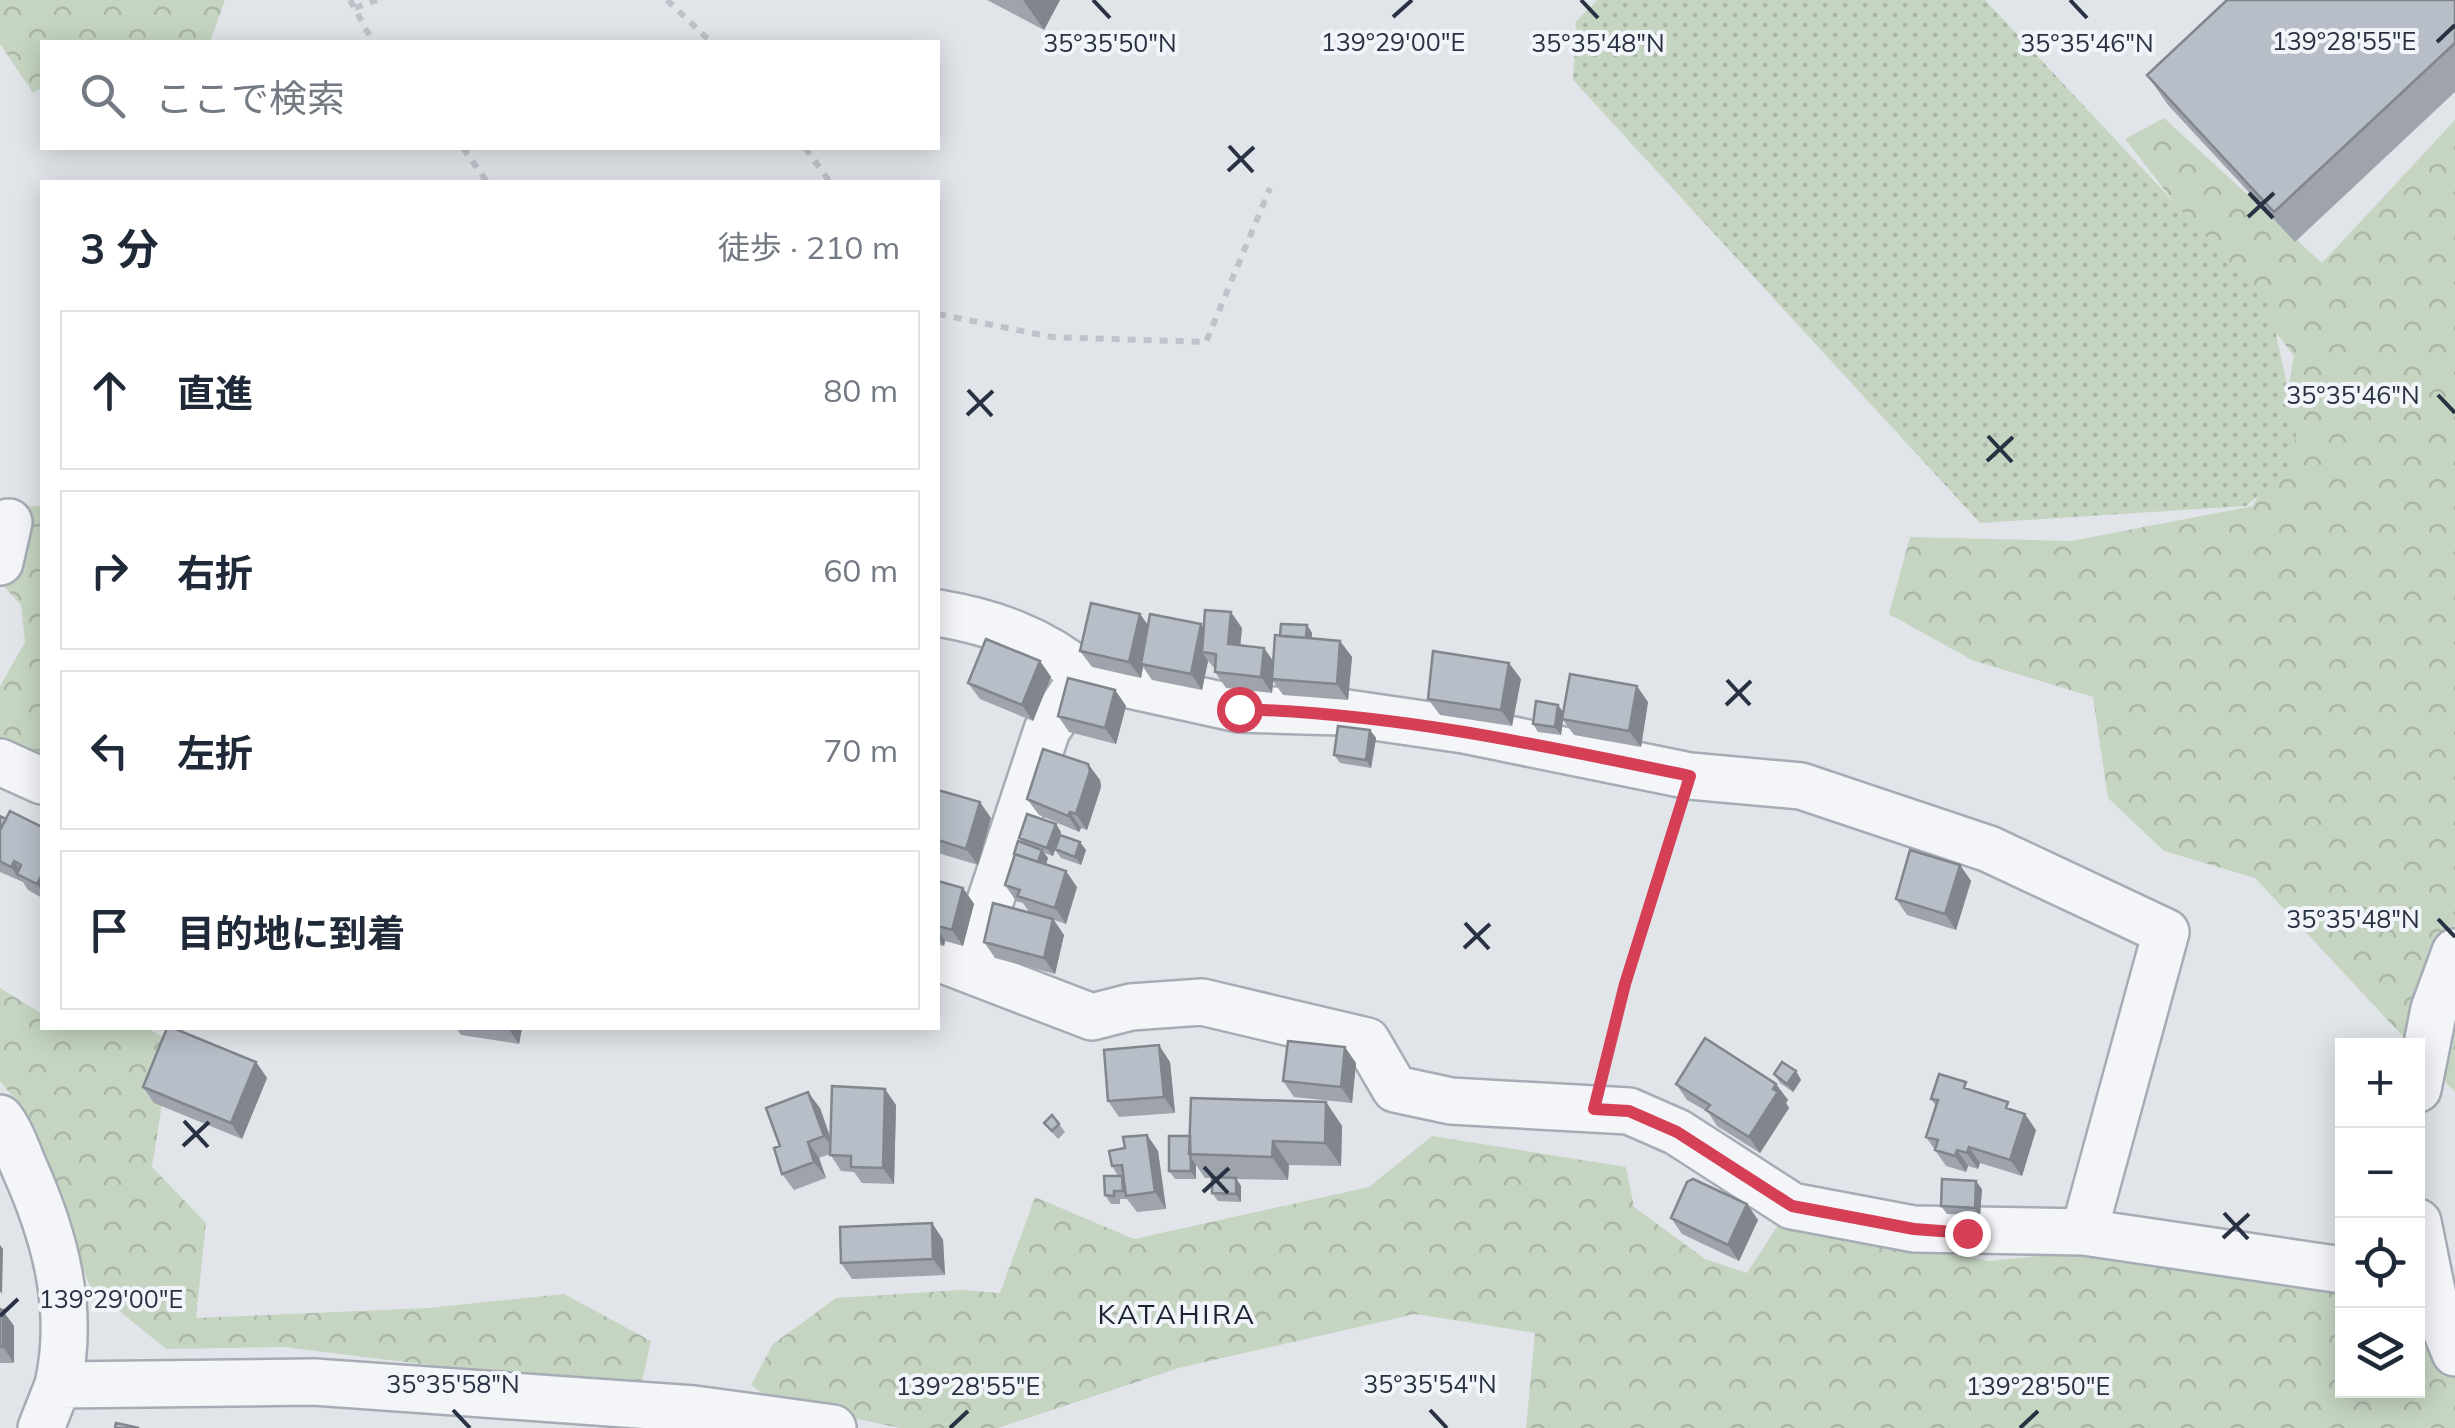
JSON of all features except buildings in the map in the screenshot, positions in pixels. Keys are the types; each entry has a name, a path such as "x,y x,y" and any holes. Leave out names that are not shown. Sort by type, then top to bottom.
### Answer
{"street":[{"path":"940,612 970,618 1049,646 1084,674 1239,709 1340,712 1464,730 1690,776 1801,786 1989,849 2166,932 2084,1232"},
{"path":"1084,674 1047,730 953,963 1092,1017 1131,1006 1202,1002 1366,1041 1395,1089 1451,1101 1629,1111 1677,1132 1792,1206 1914,1229 2084,1232 2335,1269"},
{"path":"0,762 40,779"},
{"path":"2425,1054 2434,1009 2455,952"},
{"path":"0,1118 48,1219 65,1307 66,1352 41,1428"},
{"path":"2425,1253 2436,1302 2455,1353"},
{"path":"58,1385 314,1382 694,1409 833,1428"}],"path":[{"path":"350,0 372,40"},
{"path":"355,8 377,0"},
{"path":"667,0 709,40"},
{"path":"464,150 486,180"},
{"path":"806,150 829,180"},
{"path":"940,314 1052,337 1206,342 1270,188"},
{"path":"1594,1109 1625,984 1690,776"}],"green space":[{"path":"0,0 225,0 211,40 40,40 40,89 33,93 0,44"},
{"path":"1598,0 1985,0 2270,305 2297,432 2287,471 2246,506 1980,523 1573,80 1576,21"},
{"path":"2164,118 2322,263 2455,120 2455,1092 2425,1060 2425,1038 2405,1038 2255,878 2164,851 2108,798 2093,697 1972,660 1889,614 1910,537 2071,541 2253,506 2274,463 2294,356 2125,139"},
{"path":"40,506 40,766 0,741 0,686 25,642 21,605 0,582 17,507"},
{"path":"0,988 40,1013 40,1030 151,1030 172,1042 152,1167 206,1223 196,1318 428,1308 564,1294 651,1341 640,1391 284,1347 166,1349 90,1287 25,1112 0,1081"},
{"path":"1432,1136 1626,1167 1634,1207 1705,1259 1747,1273 1780,1222 1990,1261 2102,1249 2335,1294 2335,1398 2425,1398 2425,1324 2455,1335 2455,1428 1526,1428 1535,1333 1415,1314 1179,1368 998,1428 900,1428 773,1401 751,1385 773,1344 836,1298 961,1290 1000,1293 1035,1197 1134,1239 1369,1187"}],"district":[{"name":"KATAHIRA","path":"1177,1313"}],"route":[{"path":"1239,709 1340,712 1464,730 1690,776 1625,984 1594,1109 1629,1111 1677,1132 1792,1206 1914,1229 1967,1233"}]}
